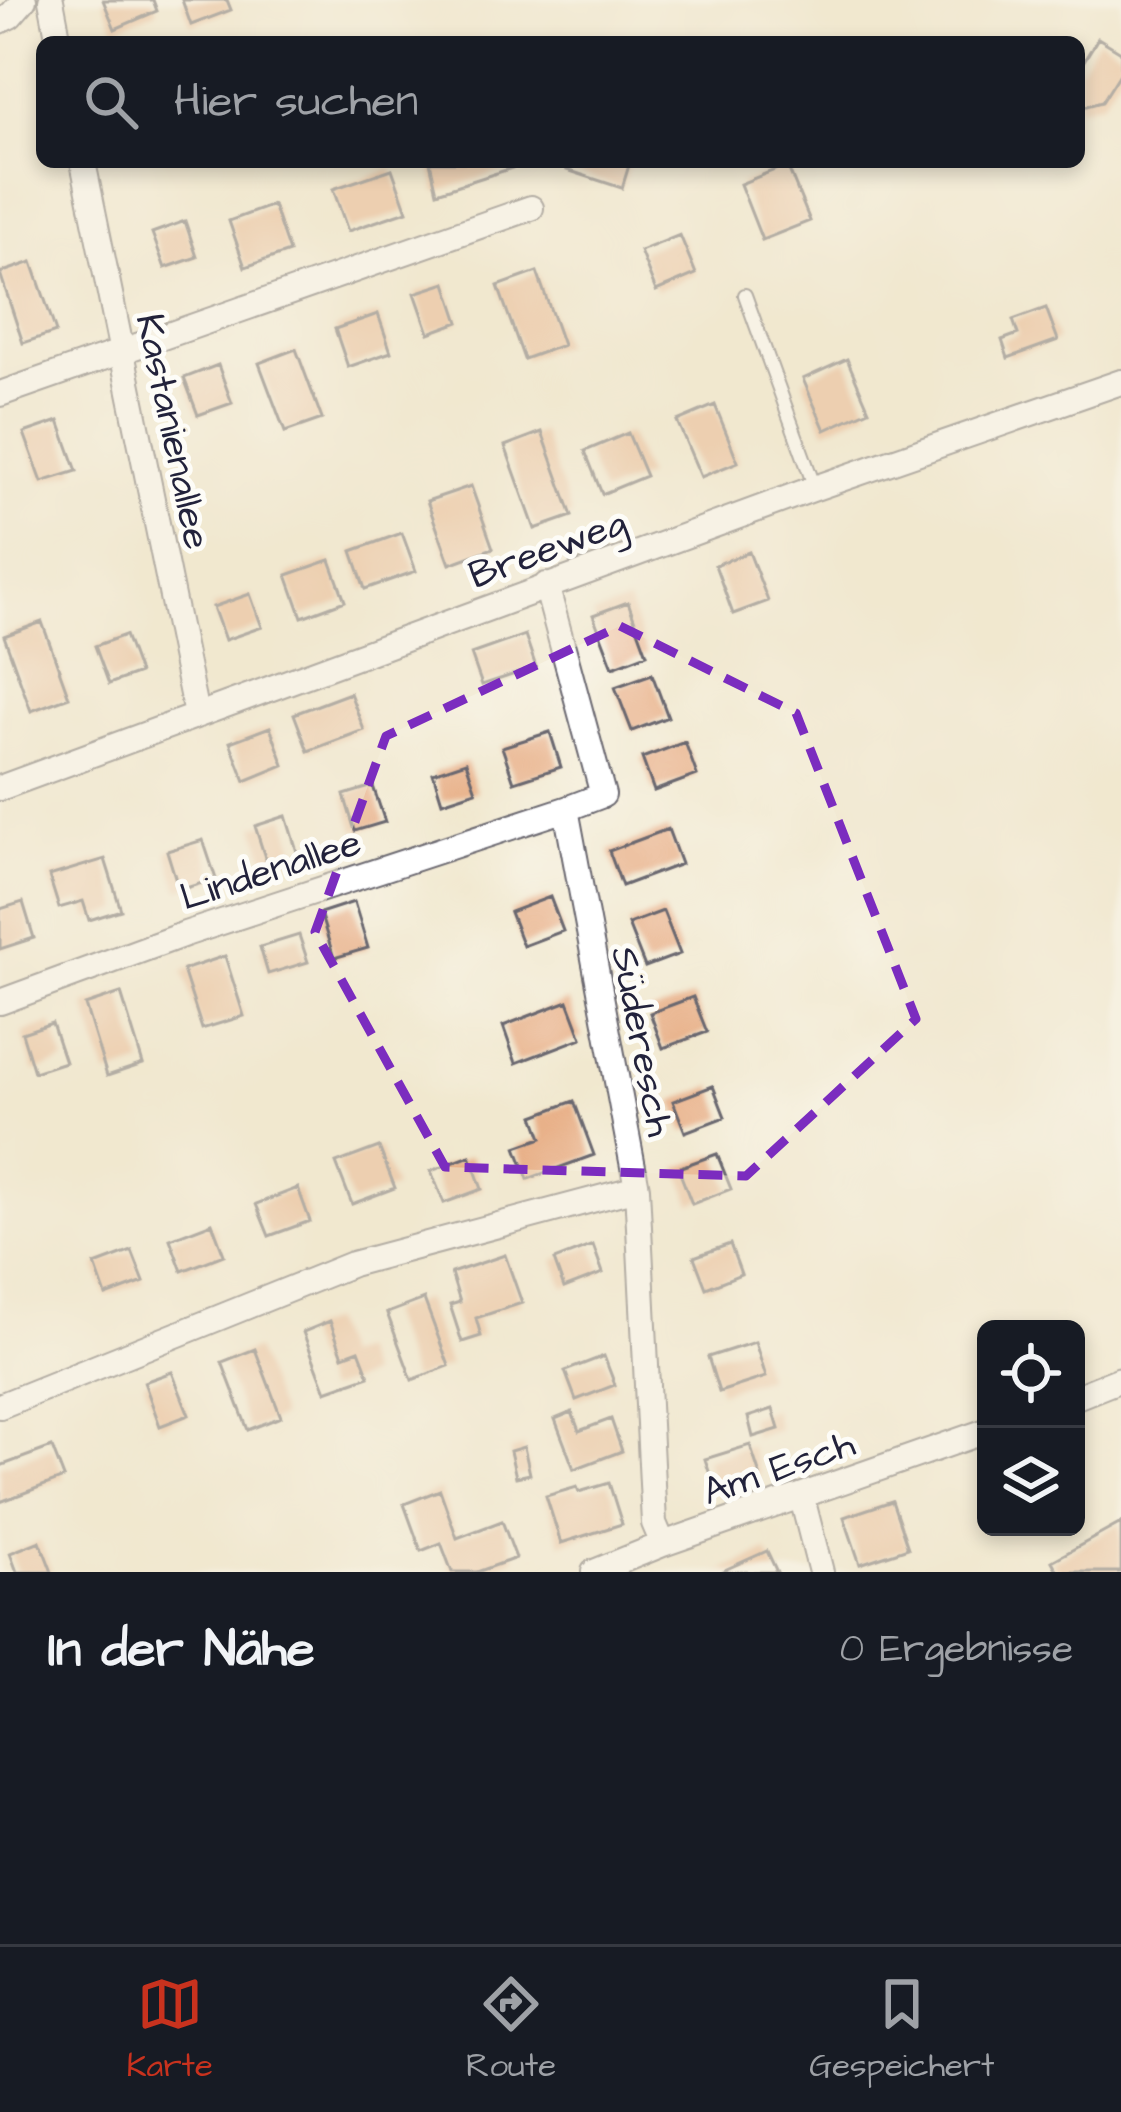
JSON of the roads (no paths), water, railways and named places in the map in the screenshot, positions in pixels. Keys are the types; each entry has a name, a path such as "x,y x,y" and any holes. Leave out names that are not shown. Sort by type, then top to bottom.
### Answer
{"street":[{"path":"0,21 24,0"},
{"path":"51,0 58,36"},
{"name":"Kastanienallee","path":"84,168 196,714"},
{"path":"0,394 530,208"},
{"name":"Breeweg","path":"0,788 545,585 1121,382"},
{"path":"545,585 603,795 566,809"},
{"name":"Lindenallee","path":"0,1002 185,934 566,809"},
{"name":"Süderesch","path":"566,809 637,1189 655,1523 663,1544"},
{"path":"0,1406 352,1264 637,1189"},
{"path":"1085,1393 1121,1379"},
{"name":"Am Esch","path":"594,1572 977,1434"},
{"path":"802,1498 821,1572"}],"lane":[{"path":"745,295 815,488"}]}
